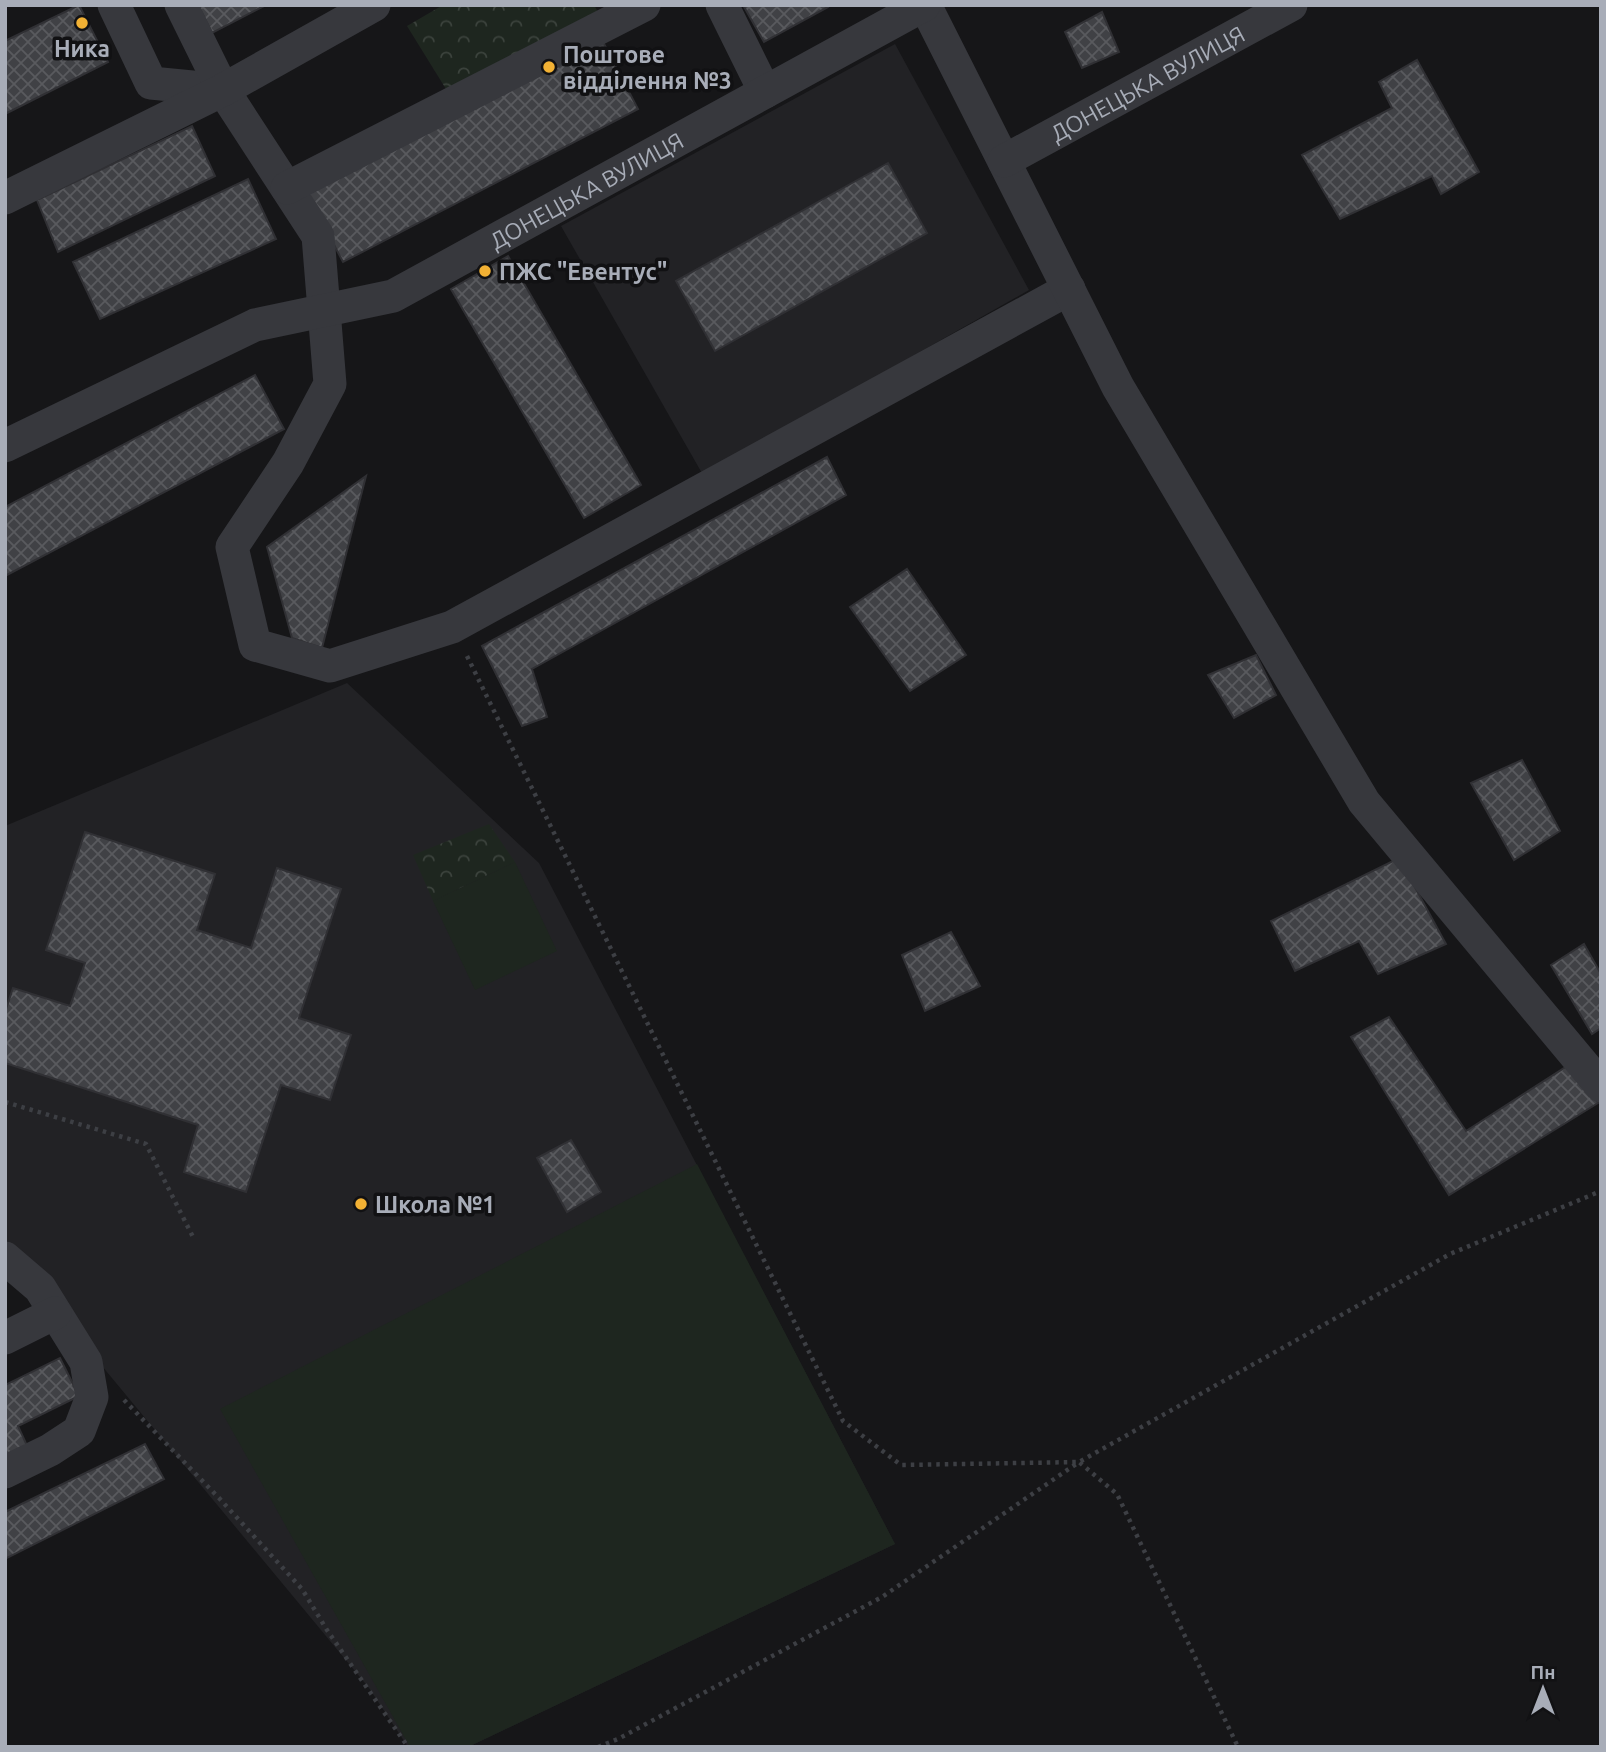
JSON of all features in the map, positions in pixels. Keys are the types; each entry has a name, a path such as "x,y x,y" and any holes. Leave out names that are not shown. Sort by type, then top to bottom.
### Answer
{"street":[{"path":"114,5 151,83 223,90"},
{"path":"181,5 223,90 318,236 330,384 288,463 232,547 255,645 330,666 452,626 1069,289"},
{"path":"5,198 223,90 374,5"},
{"path":"287,188 644,5"},
{"path":"722,5 765,92"},
{"path":"925,5 1118,387 1364,802 1601,1086"},
{"name":"ДОНЕЦЬКА ВУЛИЦЯ","path":"5,446 255,325 393,296 925,5"},
{"name":"ДОНЕЦЬКА ВУЛИЦЯ","path":"1004,161 1291,5"},
{"path":"5,1258 40,1288 86,1362 92,1397 79,1431 50,1450 5,1472"},
{"path":"5,1338 55,1313"}],"path":[{"path":"452,626 844,1420 901,1465 1079,1462 1117,1494 1238,1747"},
{"path":"5,1102 146,1144 194,1239"},
{"path":"598,1747 618,1739 882,1597 1030,1493 1079,1462 1450,1254 1601,1191"},
{"path":"86,1362 219,1498 302,1589 408,1747"}],"shaded area":[{"path":"895,44 1029,290 703,475 561,226"},
{"name":"Школа №1","path":"347,683 539,863 895,1544 468,1747 408,1747 369,1688 92,1354 5,1244 5,826"}],"green space":[{"path":"443,5 594,5 603,21 454,102 407,26"},
{"path":"489,824 515,862 433,901 413,855"},
{"path":"515,862 557,951 475,990 433,901"},
{"path":"697,1164 895,1544 468,1747 410,1747 220,1409"}],"building":[{"path":"79,5 108,62 5,114 5,41"},
{"path":"198,5 266,5 212,33"},
{"path":"743,5 827,5 828,7 764,42"},
{"path":"1102,12 1119,52 1082,68 1065,32"},
{"path":"602,40 638,109 343,262 307,193"},
{"path":"1417,60 1479,172 1441,194 1432,176 1340,219 1302,155 1392,108 1379,82"},
{"path":"192,126 215,176 58,252 37,200"},
{"path":"888,163 927,233 715,351 676,281"},
{"path":"248,179 276,239 100,319 73,262"},
{"path":"508,256 641,485 584,518 451,289"},
{"path":"255,375 284,429 5,576 5,507"},
{"path":"827,457 846,495 532,669 547,717 522,726 482,646"},
{"path":"366,476 322,648 292,638 267,547"},
{"path":"907,569 966,655 910,691 850,607"},
{"path":"1256,655 1276,695 1234,718 1208,675"},
{"path":"1522,760 1560,831 1514,860 1471,783"},
{"path":"85,832 215,874 197,930 251,948 277,868 341,889 299,1018 351,1035 330,1100 281,1085 246,1192 184,1172 198,1125 5,1063 5,1012 13,988 70,1006 85,963 46,950"},
{"path":"1399,858 1446,944 1378,974 1359,941 1295,971 1271,921"},
{"path":"951,932 980,986 925,1011 902,955"},
{"path":"1584,944 1601,974 1601,1028 1592,1034 1551,965"},
{"path":"1389,1017 1466,1131 1572,1063 1598,1103 1449,1195 1351,1037"},
{"path":"571,1140 601,1192 567,1212 537,1158"},
{"path":"60,1358 79,1396 18,1426 29,1450 5,1461 5,1385"},
{"path":"145,1444 164,1479 5,1559 5,1512"}],"place":[{"name":"Ника","path":"82,23"},
{"name":"Поштове відділення №3","path":"549,67"},
{"name":"ПЖС \"Евентус\"","path":"485,271"},
{"name":"Школа №1","path":"361,1204"}]}
